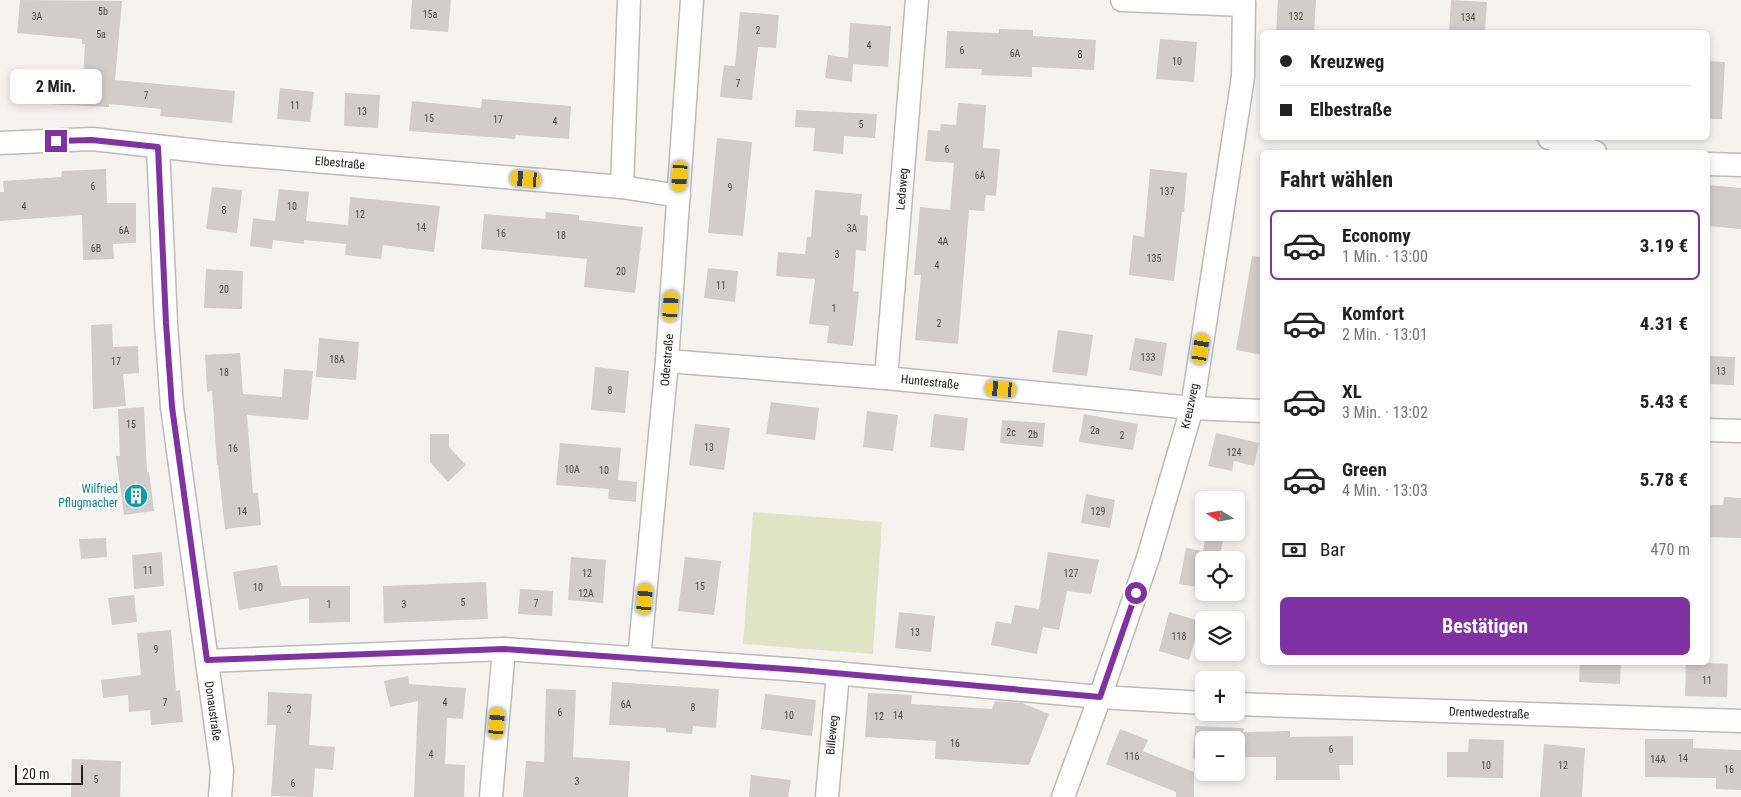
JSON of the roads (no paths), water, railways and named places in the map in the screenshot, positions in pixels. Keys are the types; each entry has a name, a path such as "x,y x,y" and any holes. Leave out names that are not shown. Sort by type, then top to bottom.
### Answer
{"street":[{"path":"622,187 629,0"},
{"name":"Oderstraße","path":"639,659 667,361 692,0"},
{"name":"Ledaweg","path":"886,378 917,0"},
{"path":"1122,0 1244,2"},
{"name":"Kreuzweg","path":"1063,797 1148,558 1192,408 1244,77 1244,2"},
{"name":"Elbestraße","path":"0,143 92,140 622,187 679,196"},
{"path":"1556,140 1588,150"},
{"name":"Donaustraße","path":"158,147 172,407 222,771 220,797"},
{"path":"1710,164 1741,165"},
{"name":"Huntestraße","path":"667,361 886,378 1192,408 1260,411"},
{"path":"1710,430 1741,431"},
{"path":"207,660 504,649 838,673 1100,697 1195,702"},
{"path":"491,797 504,649"},
{"name":"Billeweg","path":"827,797 838,673"},
{"name":"Drentwedestraße","path":"1245,704 1741,721"}],"place":[{"name":"Wilfried Pflugmacher","path":"136,496"}]}
